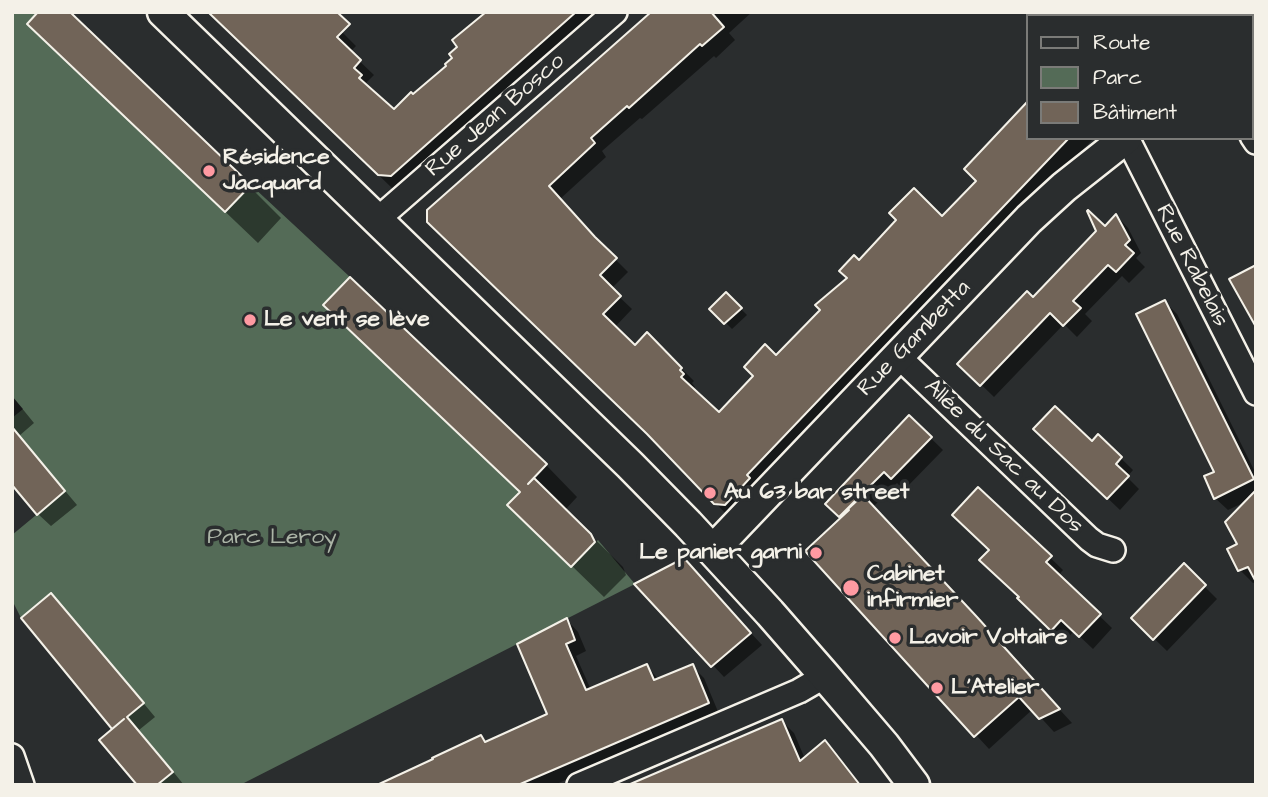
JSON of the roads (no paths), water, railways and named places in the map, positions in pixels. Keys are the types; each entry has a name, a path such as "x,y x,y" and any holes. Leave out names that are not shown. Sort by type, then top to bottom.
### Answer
{"street":[{"path":"163,12 631,465 713,550 825,676 914,785"},
{"name":"Rue Jean Bosco","path":"378,219 615,12"},
{"name":"Rue Gambetta","path":"713,550 1046,203 1124,140"},
{"name":"Rue Rabelais","path":"1127,140 1256,393"},
{"name":"Allée du Sac au Dos","path":"898,356 1089,539 1097,545 1113,550"},
{"path":"579,785 799,691 825,676"},
{"path":"12,756 22,785"}],"place":[{"name":"Résidence Jacquard","path":"209,171"},
{"name":"Le vent se lève","path":"250,320"},
{"name":"Au 63 bar street","path":"710,493"},
{"name":"Le panier garni","path":"816,553"},
{"name":"Cabinet infirmier","path":"851,588"},
{"name":"Lavoir Voltaire","path":"895,638"},
{"name":"L’Atelier","path":"937,688"}],"park label":[{"name":"Parc Leroy","path":"272,538"}]}
